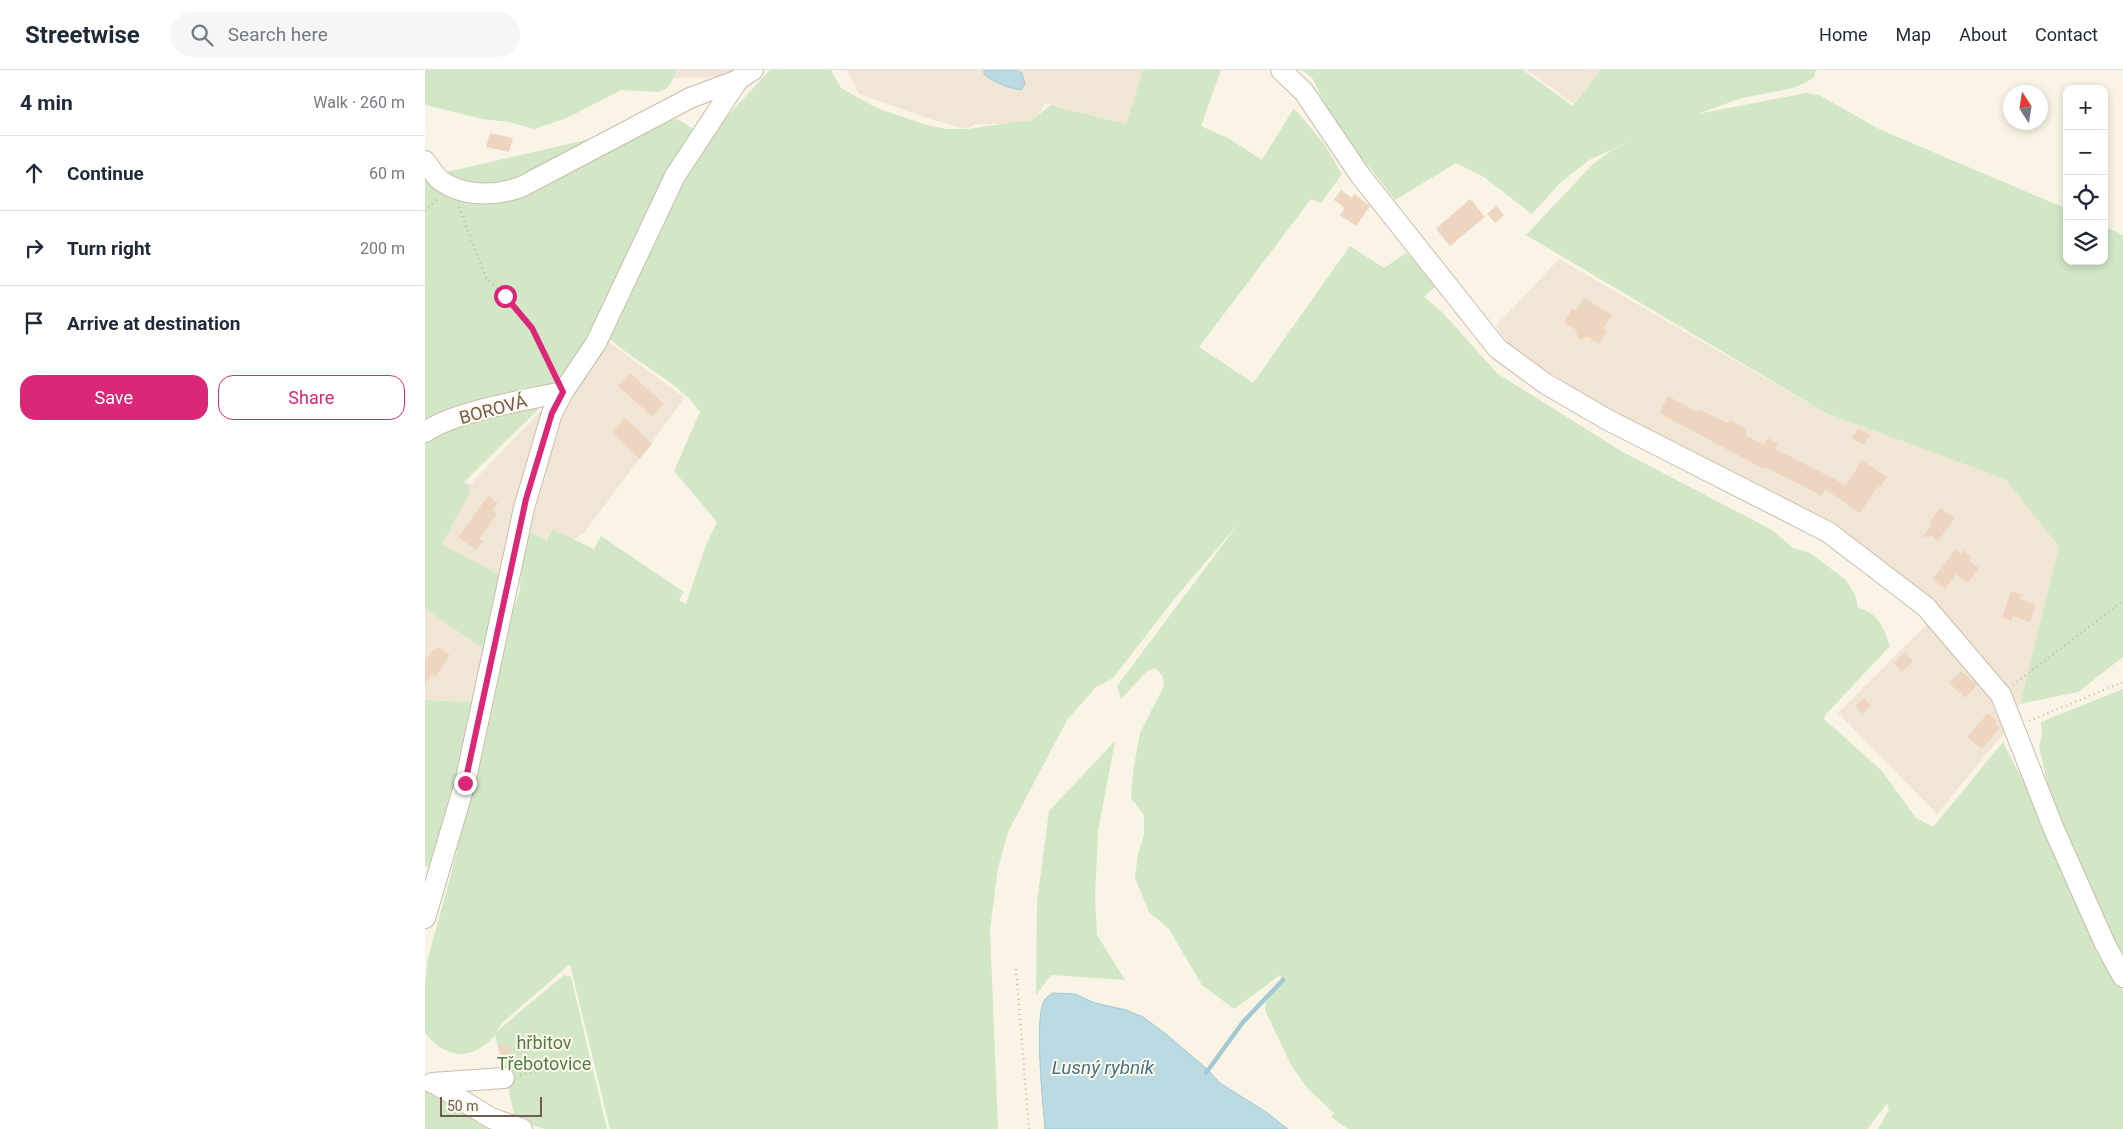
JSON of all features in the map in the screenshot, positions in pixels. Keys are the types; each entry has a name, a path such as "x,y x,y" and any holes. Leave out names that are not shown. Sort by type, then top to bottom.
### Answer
{"street":[{"path":"1281,70 1304,92 1361,175 1498,349 1547,384 1607,420 1829,532 1926,607 2001,694 2061,845 2105,944 2123,977"},
{"path":"425,161 440,179 467,193 506,192 521,187 690,98 745,75"},
{"path":"425,918 465,783 526,499 552,413 563,392 596,343 675,176 709,122 745,75"},
{"path":"690,98 709,122"},
{"name":"BOROVÁ","path":"425,432 484,409 563,392"},
{"path":"429,1083 504,1078"},
{"path":"429,1083 491,1118 522,1129"}],"path":[{"path":"457,202 486,278 505,296 532,328 563,392"},
{"path":"2001,694 2123,600"},
{"path":"2014,727 2123,682"},
{"path":"1016,969 1029,1129"},
{"path":"504,1078 548,1069"}],"shaded area":[{"path":"677,70 762,70 754,76 673,78"},
{"path":"847,70 1143,70 1126,124 1045,103 1039,114 1032,120 1012,124 975,124 967,129 930,119 859,94"},
{"path":"1527,70 1600,70 1574,104"},
{"path":"1559,259 1826,413 2005,479 2059,547 2020,704 2007,729 1937,814 1838,713 1939,612 1879,562 1593,402 1510,345 1496,326"},
{"path":"605,339 685,398 584,533 573,540 553,530 521,566 503,577 442,544 468,496 470,485 599,349"},
{"path":"425,609 487,651 475,702 425,700"}],"green space":[{"path":"425,70 677,70 666,89 658,92 621,90 567,118 534,129 425,105"},
{"name":"hřbitov Třebotovice","path":"770,70 831,70 841,88 877,108 926,125 947,129 967,129 1032,120 1051,105 1126,124 1143,70 1221,70 1201,126 1228,138 1262,160 1294,108 1325,145 1342,174 1321,203 1311,199 1199,347 1253,383 1350,246 1384,268 1406,253 1422,267 1435,287 1424,297 1442,312 1498,374 1621,451 1772,530 1793,548 1810,553 1846,580 1856,597 1858,608 1876,617 1890,646 1826,714 1824,719 1882,771 1916,818 1933,827 2003,742 2027,789 2092,936 2123,991 2123,1129 1878,1129 1889,1110 1887,1104 1867,1129 1348,1129 1331,1117 1334,1113 1309,1090 1292,1067 1265,1010 1266,1002 1282,980 1280,975 1234,1009 1202,985 1169,929 1149,912 1135,878 1138,854 1144,835 1144,815 1131,798 1133,772 1140,733 1164,686 1163,677 1155,668 1146,672 1121,699 1117,686 1239,523 1175,598 1113,678 1096,687 1067,720 1008,832 998,868 990,930 998,1129 610,1129 570,964 503,1022 496,1032 564,975 571,977 607,1129 545,1129 516,1121 495,1035 487,1043 469,1053 451,1052 433,1042 425,1033 425,987 428,958 452,871 488,722 508,616 515,605 520,590 521,566 531,532 546,540 553,530 594,549 601,536 684,592 679,600 686,604 706,545 717,522 674,471 700,412 671,383 610,339 464,482 470,485 468,496 442,544 503,577 487,651 425,609 425,177 677,119 697,131 681,186 716,128"},
{"path":"1302,70 1523,70 1573,106 1600,70 1816,70 1814,77 1793,88 1742,98 1697,114 1806,93 1819,95 1879,129 2063,207 2063,265 2108,265 2108,228 2123,235 2123,657 2078,692 2020,704 2059,547 2005,479 1826,413 1526,235 1593,164 1612,150 1639,137 1589,160 1561,182 1532,214 1484,177 1456,163 1395,200 1332,120 1313,79"},
{"path":"2123,689 2123,964 2056,823 2039,746 2042,735 2041,722"},
{"path":"425,700 475,702 435,869 425,866"},
{"path":"1115,741 1098,831 1095,897 1097,935 1125,980 1051,975 1036,995 1037,902 1049,811"},
{"path":"425,1090 436,1092 505,1129 425,1129"}],"water":[{"path":"984,70 1016,70 1022,73 1025,84 1021,90 1006,86 988,77 984,74"},
{"name":"Lusný rybník","path":"1053,993 1075,994 1095,1003 1126,1010 1143,1017 1207,1069 1220,1083 1266,1112 1288,1129 1045,1129 1039,1043 1040,1025 1044,1001"}],"building":[{"path":"490,133 513,138 509,152 486,147"},
{"path":"1341,190 1352,198 1354,194 1370,206 1356,226 1340,215 1345,208 1334,200"},
{"path":"1470,199 1485,217 1450,246 1436,229"},
{"path":"1496,206 1504,215 1495,223 1487,214"},
{"path":"1584,298 1612,315 1603,328 1607,331 1599,344 1588,337 1578,339 1576,330 1564,322 1572,309 1576,311"},
{"path":"630,373 664,404 652,416 618,386"},
{"path":"1668,396 1697,412 1698,409 1728,423 1730,420 1747,430 1745,435 1764,445 1768,438 1778,444 1775,449 1846,485 1862,460 1887,477 1880,488 1878,486 1860,513 1825,489 1822,496 1765,467 1764,469 1659,413"},
{"path":"625,418 652,444 639,459 612,432"},
{"path":"1858,428 1870,435 1864,445 1852,438"},
{"path":"488,496 498,503 492,510 497,514 479,539 483,541 476,550 458,537"},
{"path":"1940,508 1955,518 1938,541 1932,536 1922,537 1931,525 1929,523"},
{"path":"1955,550 1961,554 1963,550 1972,557 1969,561 1979,568 1968,583 1956,574 1945,589 1933,579"},
{"path":"2011,591 2021,594 2020,599 2036,605 2030,622 2013,616 2011,621 2002,617"},
{"path":"438,647 450,655 435,677 432,674 425,684 425,661 434,649"},
{"path":"1905,652 1913,661 1902,672 1894,663"},
{"path":"1961,671 1977,685 1965,698 1949,683"},
{"path":"1864,698 1871,706 1863,714 1855,706"},
{"path":"1988,713 1997,721 1995,723 2000,728 1982,749 1967,737"},
{"path":"508,1044 512,1059 502,1062 498,1046"}],"waterway":[{"path":"1206,1073 1243,1022 1283,980"}],"route":[{"path":"465,783 526,499 552,413 563,392 532,328 505,296"}]}
